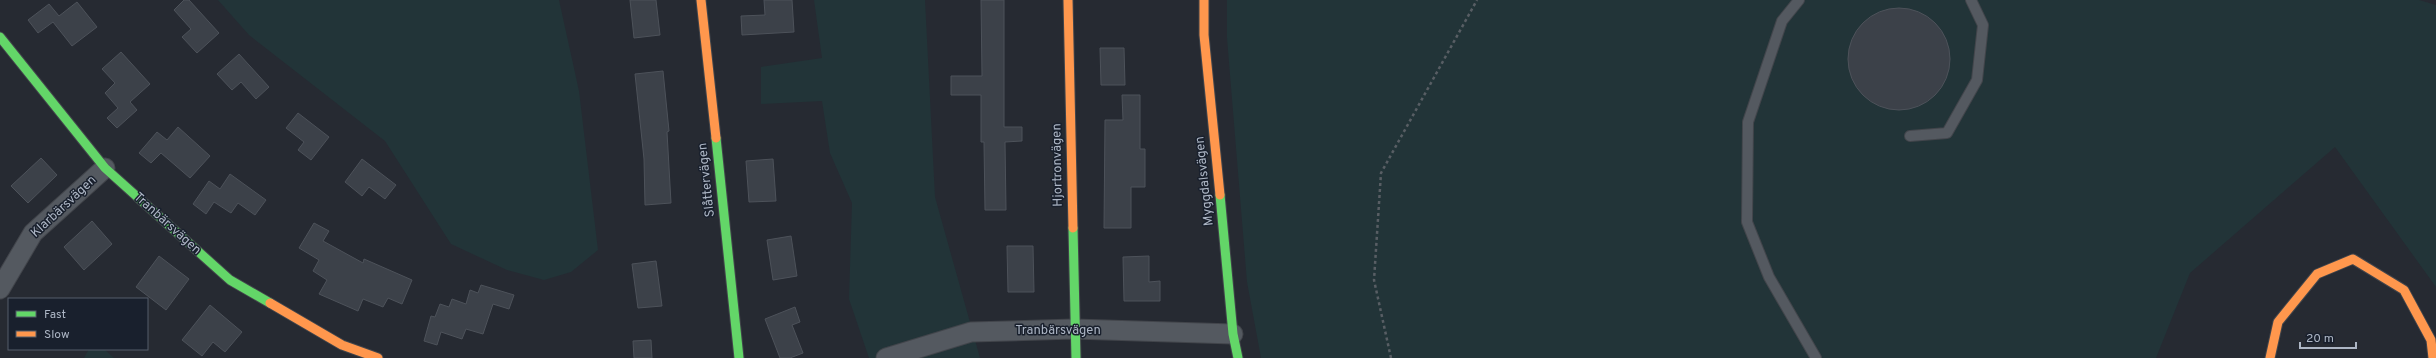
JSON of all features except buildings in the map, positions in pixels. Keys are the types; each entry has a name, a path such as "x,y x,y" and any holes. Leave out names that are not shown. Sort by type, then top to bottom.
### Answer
{"street":[{"name":"Slåttervägen","path":"701,0 739,358"},
{"name":"Hjortronvägen","path":"1068,0 1074,329"},
{"name":"Myggdalsvägen","path":"1204,0 1204,35 1233,334 1238,358"},
{"name":"Tranbärsvägen","path":"0,37 106,168 230,280 338,351 378,358"},
{"name":"Klarbärsvägen","path":"0,289 33,233 106,168"},
{"path":"2270,358 2278,322 2317,274 2353,259 2404,290 2431,340 2433,358"},
{"name":"Tranbärsvägen","path":"886,358 971,332 1074,329 1233,334"},
{"path":"1074,329 1076,358"}],"lane":[{"path":"1799,0 1782,21 1748,122 1747,222 1769,277 1816,358"},
{"path":"1910,136 1947,133 1977,80 1982,25 1971,0"}],"path":[{"path":"1391,358 1374,280 1381,173 1477,0"}],"shaded area":[{"path":"218,0 559,0 579,91 598,250 571,272 544,280 507,270 451,244 385,141 249,35"},
{"path":"814,0 925,0 935,197 980,358 869,358 849,299 852,203 830,153 822,101 761,104 761,67 822,58"},
{"path":"1227,0 2419,0 2436,5 2436,287 2335,147 2190,273 2156,358 1261,358 1247,282 1227,38"},
{"path":"88,350 105,350 114,358 84,358"}],"traffic: fast":[{"path":"0,37 105,168 230,280 270,303"},
{"path":"716,138 739,358"},
{"path":"1220,195 1233,334 1238,358"},
{"path":"1073,228 1076,358"}],"traffic: slow":[{"path":"701,0 716,138"},
{"path":"1068,0 1073,228"},
{"path":"1204,0 1204,35 1220,195"},
{"path":"2270,358 2278,322 2317,274 2353,259 2404,290 2431,340 2433,358"},
{"path":"270,303 342,345 378,358"}]}
